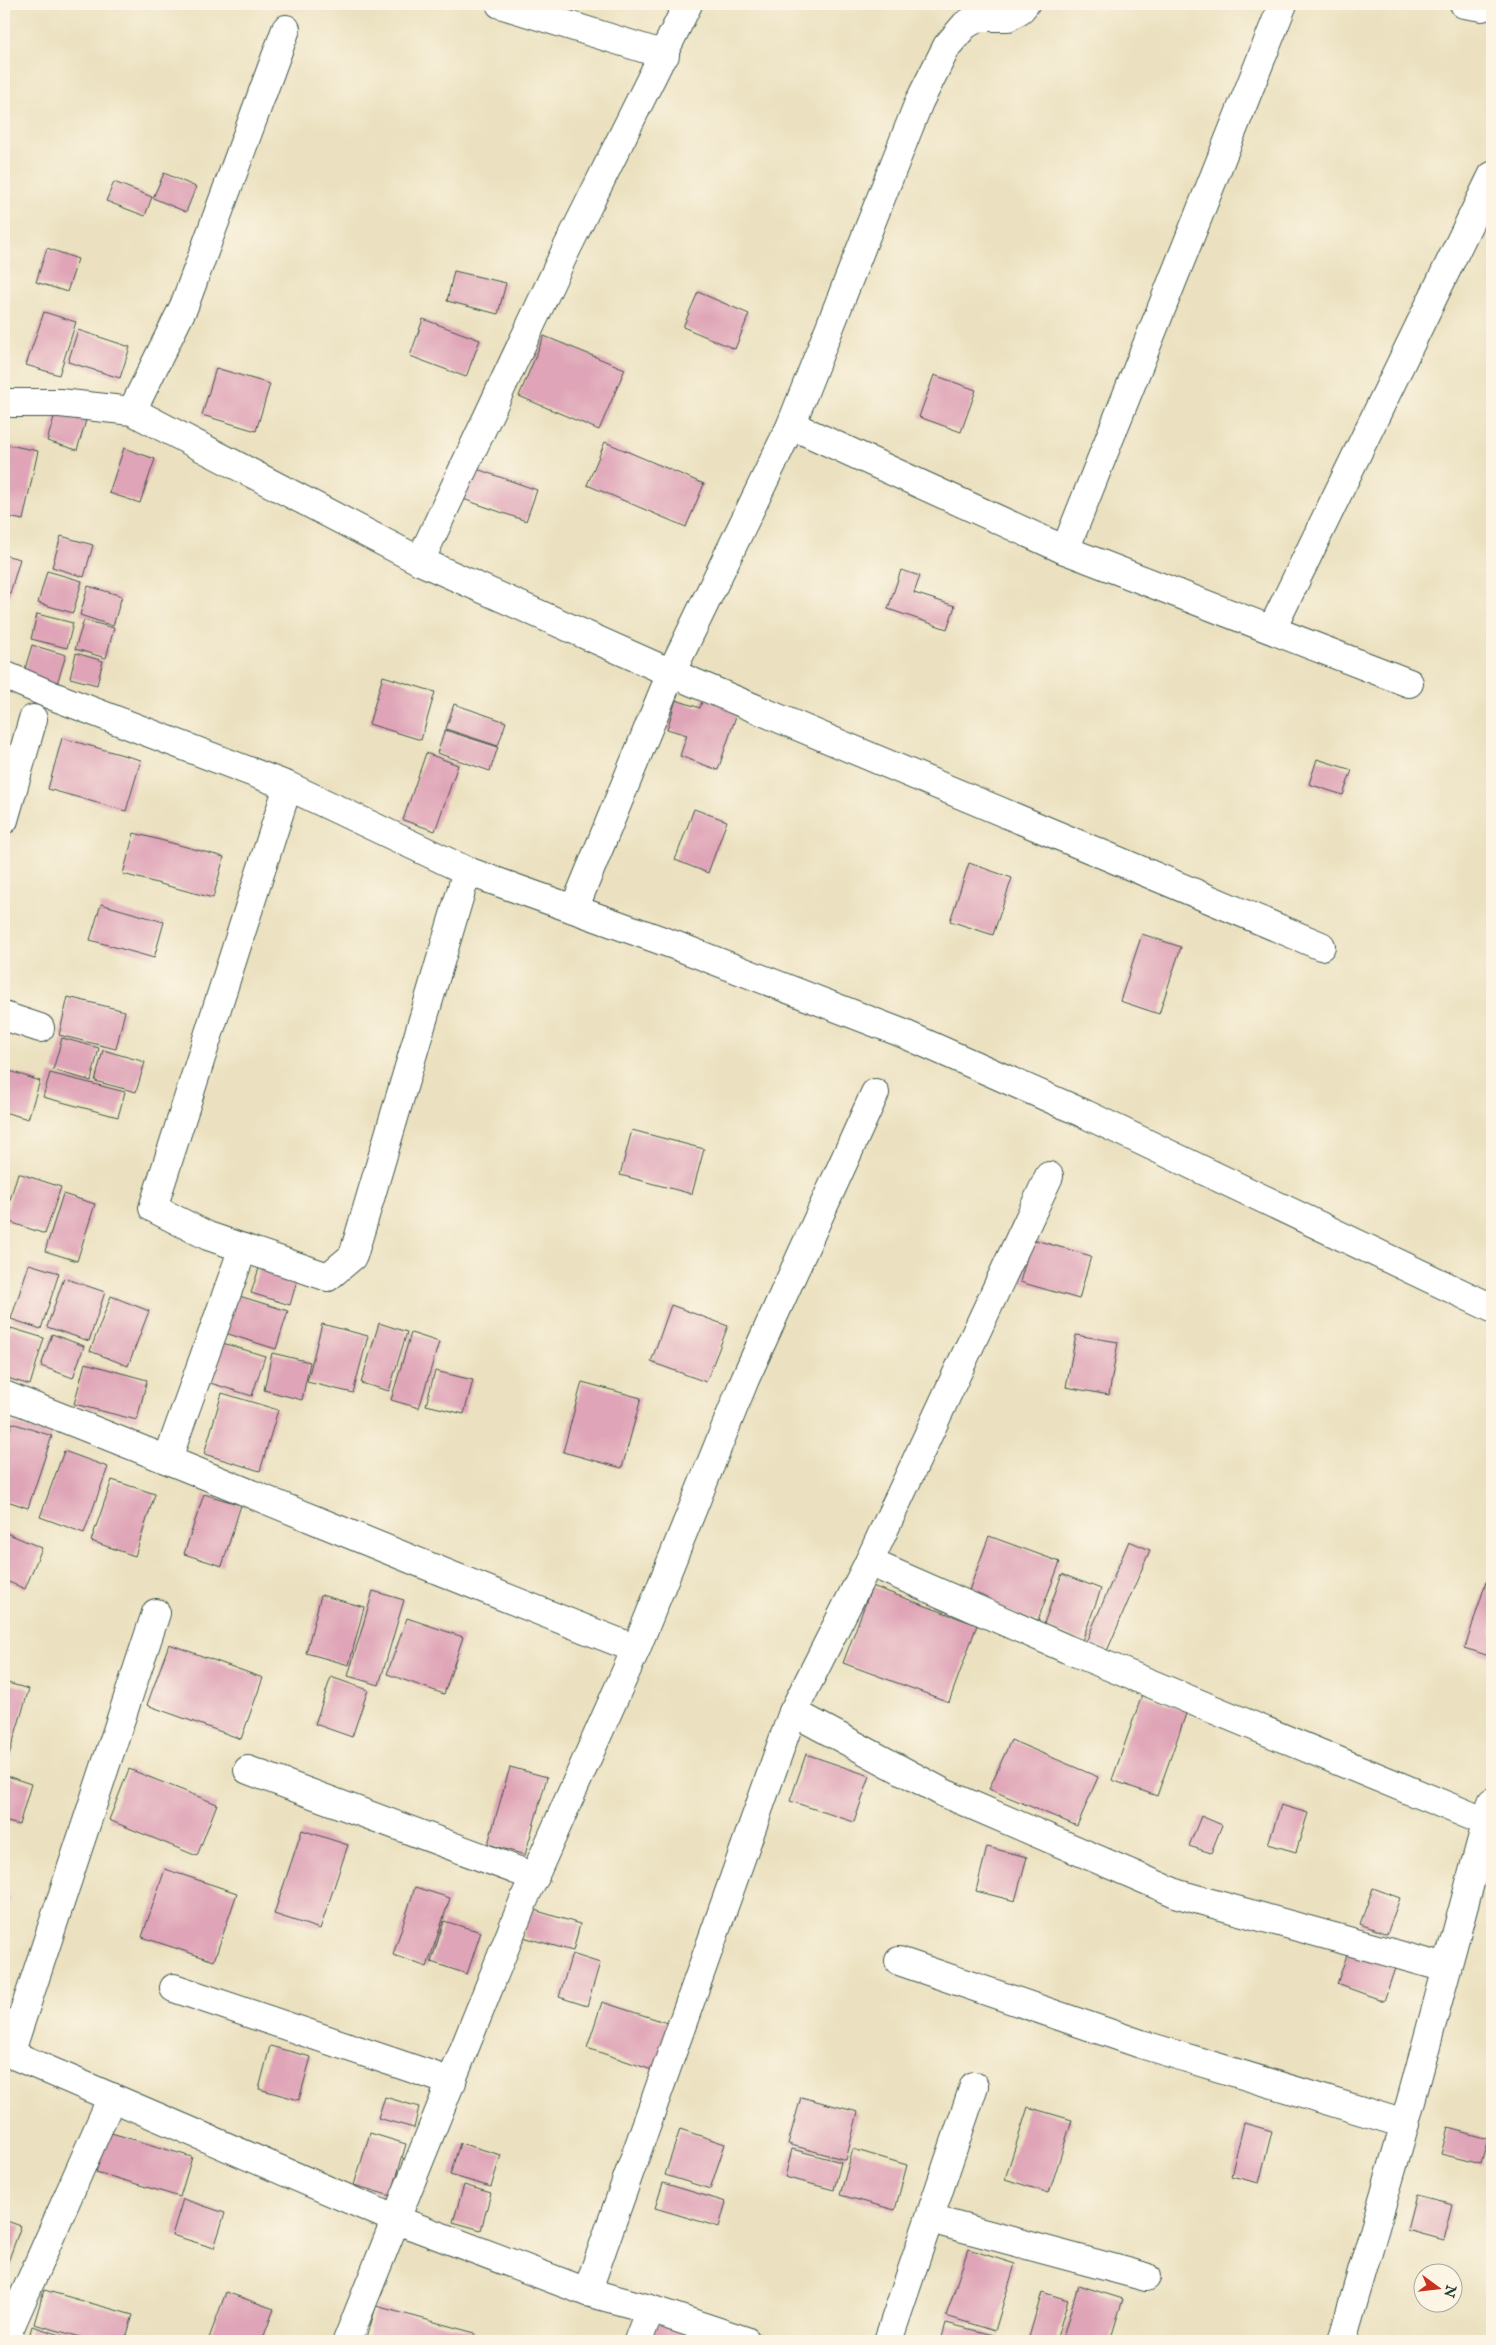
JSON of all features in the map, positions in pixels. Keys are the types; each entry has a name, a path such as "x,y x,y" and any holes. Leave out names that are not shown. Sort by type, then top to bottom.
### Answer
{"street":[{"path":"500,4 665,55"},
{"path":"420,561 565,252 665,55 688,4"},
{"path":"574,909 671,673 791,425 919,102 948,46 965,25 979,17 1008,17 1021,9 1025,4"},
{"path":"1065,550 1282,4"},
{"path":"132,411 184,306 286,29"},
{"path":"1272,629 1492,176"},
{"path":"4,403 60,403 132,411 420,561 671,673 1321,946"},
{"path":"791,425 1065,550 1409,683"},
{"path":"4,675 53,696 288,786 467,871 574,909 902,1032 1085,1114 1492,1308"},
{"path":"4,820 33,720"},
{"path":"288,786 153,1208 208,1236 328,1277 352,1256 467,871"},
{"path":"4,1016 40,1028"},
{"path":"347,2341 535,1876 636,1649 745,1379 875,1093"},
{"path":"586,2292 793,1712 869,1562 1049,1176"},
{"path":"168,1458 243,1248"},
{"path":"4,1395 168,1458 486,1591 636,1649"},
{"path":"869,1562 1067,1649 1489,1812 1405,2124 1342,2341"},
{"path":"156,1613 7,2052 397,2220 586,2292 650,2309 746,2341"},
{"path":"793,1712 944,1793 1178,1894 1446,1968"},
{"path":"248,1770 535,1876"},
{"path":"900,1962 1141,2044 1405,2124"},
{"path":"174,1988 452,2082"},
{"path":"888,2341 974,2086"},
{"path":"4,2341 112,2097"},
{"path":"930,2219 1146,2276"},
{"path":"638,2341 650,2309"}],"building":[{"path":"164,173 196,187 186,212 153,198"},
{"path":"114,182 152,197 145,216 106,201"},
{"path":"47,248 78,259 67,292 36,282"},
{"path":"454,271 506,283 498,314 447,301"},
{"path":"698,292 749,314 735,349 683,327"},
{"path":"44,312 76,322 59,375 26,365"},
{"path":"423,319 480,340 466,377 410,356"},
{"path":"78,330 130,347 120,378 68,362"},
{"path":"544,336 625,369 599,430 519,396"},
{"path":"216,368 270,384 256,431 202,415"},
{"path":"934,375 976,390 961,432 919,417"},
{"path":"57,407 87,417 77,450 47,441"},
{"path":"605,442 704,484 686,527 587,485"},
{"path":"4,444 38,451 23,520 4,516"},
{"path":"124,448 155,459 140,503 109,493"},
{"path":"474,468 537,490 526,521 463,499"},
{"path":"61,536 93,545 84,577 52,567"},
{"path":"4,555 20,559 4,614"},
{"path":"901,570 920,576 914,593 955,606 947,629 888,609"},
{"path":"47,571 82,581 73,613 38,603"},
{"path":"88,586 122,596 113,626 80,615"},
{"path":"37,614 73,623 67,648 31,639"},
{"path":"84,620 114,628 106,658 75,649"},
{"path":"32,645 66,655 56,687 23,676"},
{"path":"76,653 103,661 97,685 70,678"},
{"path":"383,676 435,692 421,740 369,724"},
{"path":"703,698 738,710 718,770 680,756 687,735 667,729 676,700 700,708"},
{"path":"454,704 506,722 498,746 446,729"},
{"path":"445,730 498,747 490,771 437,753"},
{"path":"62,738 141,760 126,811 48,789"},
{"path":"426,753 458,765 435,831 403,820"},
{"path":"1317,759 1352,770 1343,795 1309,784"},
{"path":"694,809 727,821 708,873 675,860"},
{"path":"134,833 224,857 213,898 123,874"},
{"path":"969,863 1012,878 993,935 950,921"},
{"path":"101,904 164,922 154,958 90,940"},
{"path":"1142,934 1181,947 1159,1014 1120,1001"},
{"path":"68,997 125,1011 116,1049 59,1035"},
{"path":"62,1038 99,1048 91,1081 53,1070"},
{"path":"103,1050 145,1062 136,1092 95,1081"},
{"path":"4,1069 40,1081 28,1119 4,1112"},
{"path":"50,1073 125,1092 118,1117 43,1097"},
{"path":"632,1130 704,1149 692,1194 620,1175"},
{"path":"18,1173 61,1187 45,1234 4,1220"},
{"path":"63,1194 95,1204 77,1261 45,1251"},
{"path":"1032,1239 1091,1256 1079,1299 1020,1282"},
{"path":"29,1264 59,1273 41,1329 11,1319"},
{"path":"260,1265 298,1277 290,1305 251,1293"},
{"path":"64,1278 105,1292 89,1341 47,1327"},
{"path":"236,1295 288,1311 276,1349 225,1333"},
{"path":"111,1296 149,1311 128,1366 90,1351"},
{"path":"671,1305 728,1326 706,1382 651,1362"},
{"path":"379,1323 407,1332 389,1391 361,1383"},
{"path":"322,1324 368,1336 353,1393 307,1382"},
{"path":"11,1328 44,1338 30,1385 4,1377 4,1351"},
{"path":"411,1333 439,1342 419,1408 391,1400"},
{"path":"52,1334 84,1346 73,1378 41,1366"},
{"path":"1076,1335 1118,1342 1109,1395 1066,1387"},
{"path":"216,1341 265,1356 252,1396 204,1381"},
{"path":"272,1353 310,1362 302,1400 264,1390"},
{"path":"85,1363 147,1380 137,1420 74,1404"},
{"path":"435,1371 473,1380 464,1414 426,1405"},
{"path":"582,1382 641,1398 622,1468 563,1452"},
{"path":"222,1393 278,1410 260,1471 204,1454"},
{"path":"12,1423 52,1436 28,1508 4,1500 4,1448"},
{"path":"64,1451 108,1467 84,1533 40,1517"},
{"path":"112,1480 155,1494 135,1556 91,1541"},
{"path":"204,1494 241,1505 222,1566 184,1554"},
{"path":"4,1532 42,1548 25,1589 4,1580"},
{"path":"989,1536 1060,1562 1037,1622 967,1596"},
{"path":"1129,1541 1150,1550 1107,1651 1086,1642"},
{"path":"1062,1574 1101,1589 1082,1641 1043,1626"},
{"path":"1486,1582 1492,1584 1492,1657 1465,1648"},
{"path":"872,1586 977,1625 949,1702 843,1663"},
{"path":"373,1591 404,1600 379,1685 348,1676"},
{"path":"321,1595 364,1607 349,1665 306,1653"},
{"path":"407,1618 463,1637 444,1694 387,1674"},
{"path":"169,1644 263,1678 241,1739 147,1705"},
{"path":"331,1677 368,1690 352,1737 315,1724"},
{"path":"4,1682 29,1689 5,1768 4,1768"},
{"path":"1142,1695 1187,1711 1157,1796 1112,1780"},
{"path":"1011,1740 1098,1777 1077,1826 989,1789"},
{"path":"806,1754 870,1776 854,1822 790,1801"},
{"path":"510,1767 547,1777 525,1855 488,1844"},
{"path":"129,1769 217,1804 197,1856 109,1820"},
{"path":"4,1775 31,1784 19,1825 4,1821"},
{"path":"1281,1805 1308,1813 1296,1852 1268,1844"},
{"path":"1201,1816 1222,1825 1211,1853 1189,1846"},
{"path":"302,1830 348,1845 320,1929 274,1914"},
{"path":"987,1847 1027,1857 1015,1901 976,1891"},
{"path":"165,1869 237,1893 214,1961 142,1937"},
{"path":"415,1887 450,1898 427,1967 393,1955"},
{"path":"1373,1888 1400,1898 1387,1934 1360,1924"},
{"path":"4,1896 10,1898 4,1916"},
{"path":"531,1909 580,1924 573,1951 523,1937"},
{"path":"444,1921 481,1932 467,1974 431,1962"},
{"path":"1348,1952 1395,1968 1384,2001 1337,1984"},
{"path":"572,1954 600,1963 587,2006 559,1997"},
{"path":"602,2002 671,2024 655,2071 587,2048"},
{"path":"270,2046 311,2057 299,2100 259,2089"},
{"path":"385,2097 419,2107 414,2128 378,2118"},
{"path":"801,2097 858,2112 846,2160 788,2144"},
{"path":"1028,2107 1072,2120 1049,2193 1005,2179"},
{"path":"1244,2123 1272,2131 1259,2183 1231,2176"},
{"path":"1448,2128 1488,2139 1481,2164 1441,2154"},
{"path":"680,2129 725,2144 710,2189 665,2175"},
{"path":"108,2132 192,2157 180,2197 96,2172"},
{"path":"370,2133 406,2144 391,2196 354,2185"},
{"path":"460,2143 501,2155 491,2187 450,2175"},
{"path":"792,2149 841,2162 834,2190 785,2177"},
{"path":"853,2149 907,2165 895,2210 840,2195"},
{"path":"663,2183 726,2202 719,2227 655,2208"},
{"path":"464,2185 491,2193 481,2230 453,2222"},
{"path":"1416,2195 1453,2204 1444,2240 1407,2230"},
{"path":"183,2199 225,2213 214,2248 172,2235"},
{"path":"4,2220 21,2226 4,2273"},
{"path":"968,2249 1015,2264 995,2331 946,2316"},
{"path":"1078,2285 1123,2299 1110,2341 1062,2341"},
{"path":"44,2290 133,2315 125,2341 95,2341 34,2324"},
{"path":"226,2292 274,2309 262,2341 208,2341"},
{"path":"1042,2292 1068,2300 1056,2341 1028,2341"},
{"path":"376,2306 475,2333 473,2341 366,2341"},
{"path":"659,2321 695,2338 694,2341 650,2341"},
{"path":"946,2323 997,2336 996,2341 941,2341"},
{"path":"32,2326 80,2341 28,2341"}]}
